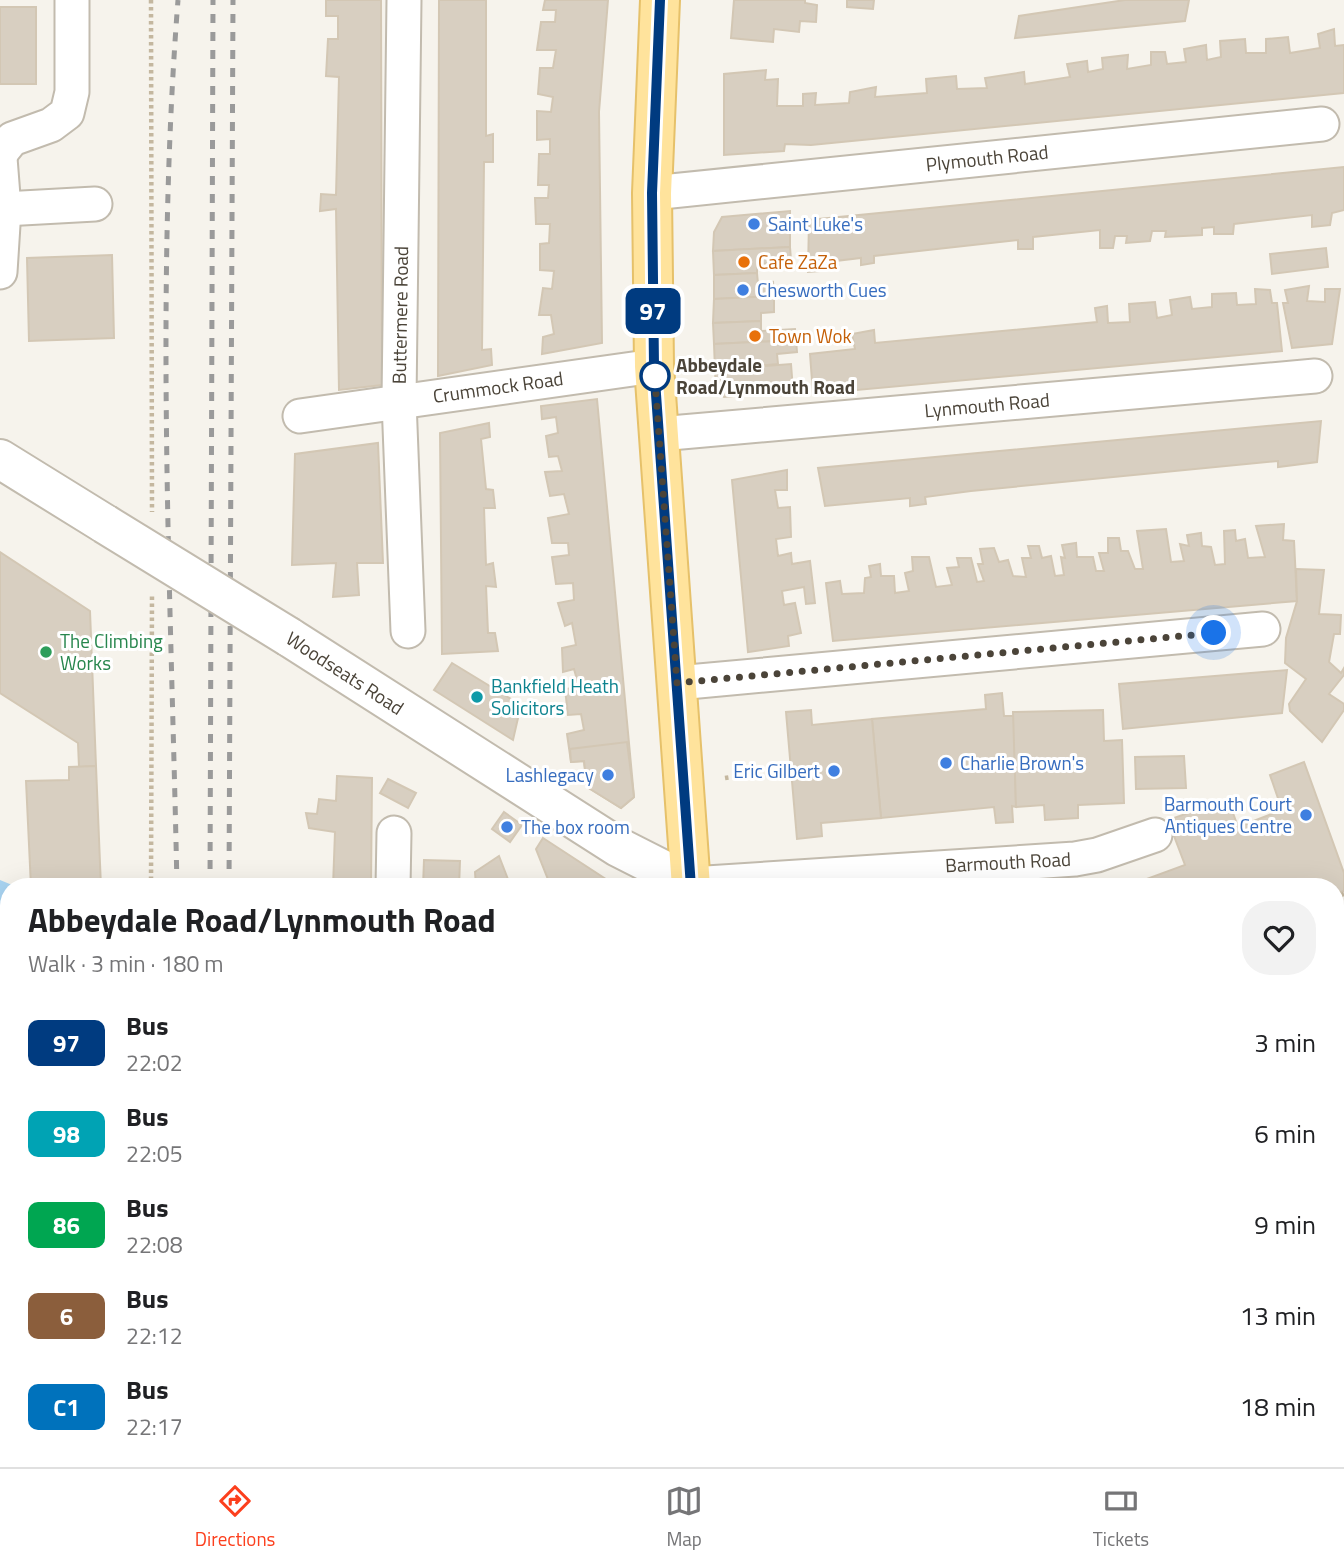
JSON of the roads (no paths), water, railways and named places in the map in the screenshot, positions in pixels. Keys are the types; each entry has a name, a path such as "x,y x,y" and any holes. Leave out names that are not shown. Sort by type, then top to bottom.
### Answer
{"main road":[{"path":"660,0 652,193 654,366 690,878"}],"street":[{"path":"0,272 4,209 3,146 51,125 67,113 72,92 72,0"},
{"name":"Buttermere Road","path":"404,0 399,401 408,631"},
{"name":"Plymouth Road","path":"652,193 1322,124"},
{"path":"4,209 95,204"},
{"name":"Crummock Road","path":"300,416 654,366"},
{"name":"Lynmouth Road","path":"659,434 1315,376"},
{"name":"Woodseats Road","path":"0,459 289,637 618,847 676,878"},
{"path":"677,683 1263,629"},
{"path":"393,878 394,833"},
{"name":"Barmouth Road","path":"805,878 1076,859 1097,855 1155,835"}],"railway":[{"path":"177,878 166,333 167,222 178,0"},
{"path":"210,878 213,0"},
{"path":"229,878 233,0"}],"place":[{"name":"Saint Luke's","path":"754,224"},
{"name":"Cafe ZaZa","path":"744,262"},
{"name":"Chesworth Cues","path":"743,290"},
{"name":"Town Wok","path":"755,336"},
{"name":"Abbeydale Road/Lynmouth Road","path":"655,376"},
{"name":"The Climbing Works","path":"46,652"},
{"name":"Bankfield Heath Solicitors","path":"477,697"},
{"name":"Charlie Brown's","path":"946,763"},
{"name":"Eric Gilbert","path":"834,771"},
{"name":"Lashlegacy","path":"608,775"},
{"name":"Barmouth Court Antiques Centre","path":"1306,815"},
{"name":"The box room","path":"507,827"}]}
